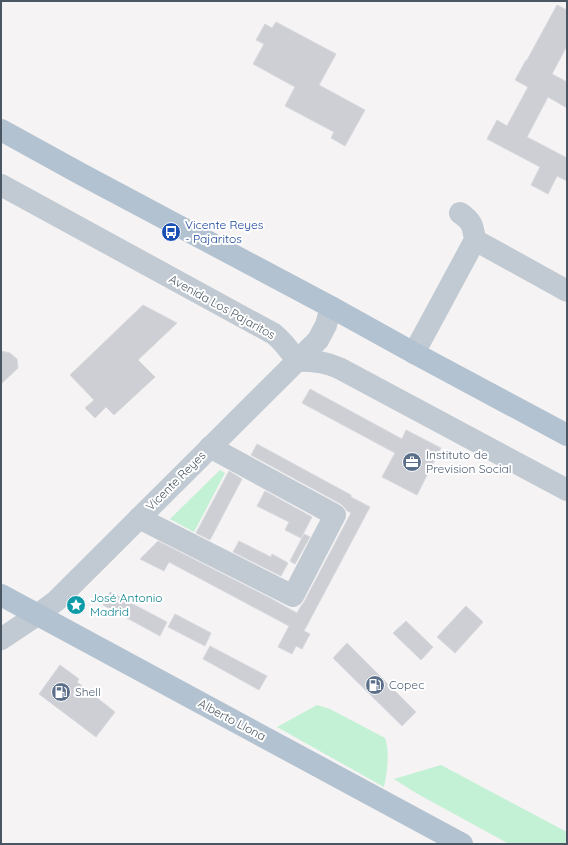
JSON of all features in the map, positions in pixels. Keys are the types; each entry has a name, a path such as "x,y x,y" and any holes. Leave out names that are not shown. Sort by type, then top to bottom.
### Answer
{"main road":[{"path":"1,130 567,435"},
{"name":"Alberto Llona","path":"1,595 462,844"}],"street":[{"name":"Avenida Los Pajaritos","path":"1,185 274,334 285,344 297,361"},
{"path":"414,353 475,240 474,228 472,224 460,213"},
{"path":"475,240 567,291"},
{"name":"Vicente Reyes","path":"1,639 56,601 318,340 326,325 331,307"},
{"path":"297,361 309,360 331,364 567,490"},
{"path":"139,518 293,596 335,515 210,447"}],"green space":[{"path":"220,470 225,473 194,532 170,519"},
{"path":"317,705 330,709 385,738 388,756 384,787 277,727"},
{"path":"441,765 567,832 567,844 509,844 416,793 394,779"}],"building":[{"path":"557,5 567,10 567,46 552,74 567,82 567,108 548,97 527,137 567,158 567,181 557,176 548,194 531,185 540,167 487,139 497,120 507,126 528,87 515,80"},
{"path":"276,22 336,54 319,85 365,110 345,146 331,138 334,132 285,106 295,87 253,64 264,44 256,40 265,24 272,28"},
{"path":"143,305 177,323 138,360 155,377 114,415 106,407 95,418 85,408 94,400 70,375"},
{"path":"1,351 10,353 17,359 18,368 1,384"},
{"path":"310,389 402,439 406,430 441,448 417,495 382,477 395,453 302,403"},
{"path":"257,444 351,495 351,497 370,507 304,631 310,634 302,649 296,646 292,654 278,647 289,626 169,562 164,571 140,559 158,541 297,613 351,513 341,504 251,455"},
{"path":"229,471 242,479 210,540 196,533"},
{"path":"265,491 312,517 301,538 285,530 289,522 257,506"},
{"path":"304,534 310,537 295,564 290,561"},
{"path":"239,541 271,557 272,554 288,563 281,576 233,552"},
{"path":"110,592 167,622 160,636 103,605"},
{"path":"466,606 483,622 455,653 437,637"},
{"path":"175,614 211,633 205,646 168,627"},
{"path":"406,621 433,647 421,660 393,633"},
{"name":"Copec","path":"347,643 416,712 402,726 333,658"},
{"path":"210,646 267,676 259,690 203,659"},
{"path":"60,665 79,679 77,682 115,712 96,737 39,694"}],"place":[{"name":"Vicente Reyes - Pajaritos","path":"171,232"},
{"name":"Instituto de Prevision Social","path":"412,462"},
{"name":"José Antonio Madrid","path":"76,605"},
{"name":"Copec","path":"375,685"},
{"name":"Shell","path":"61,692"}]}
